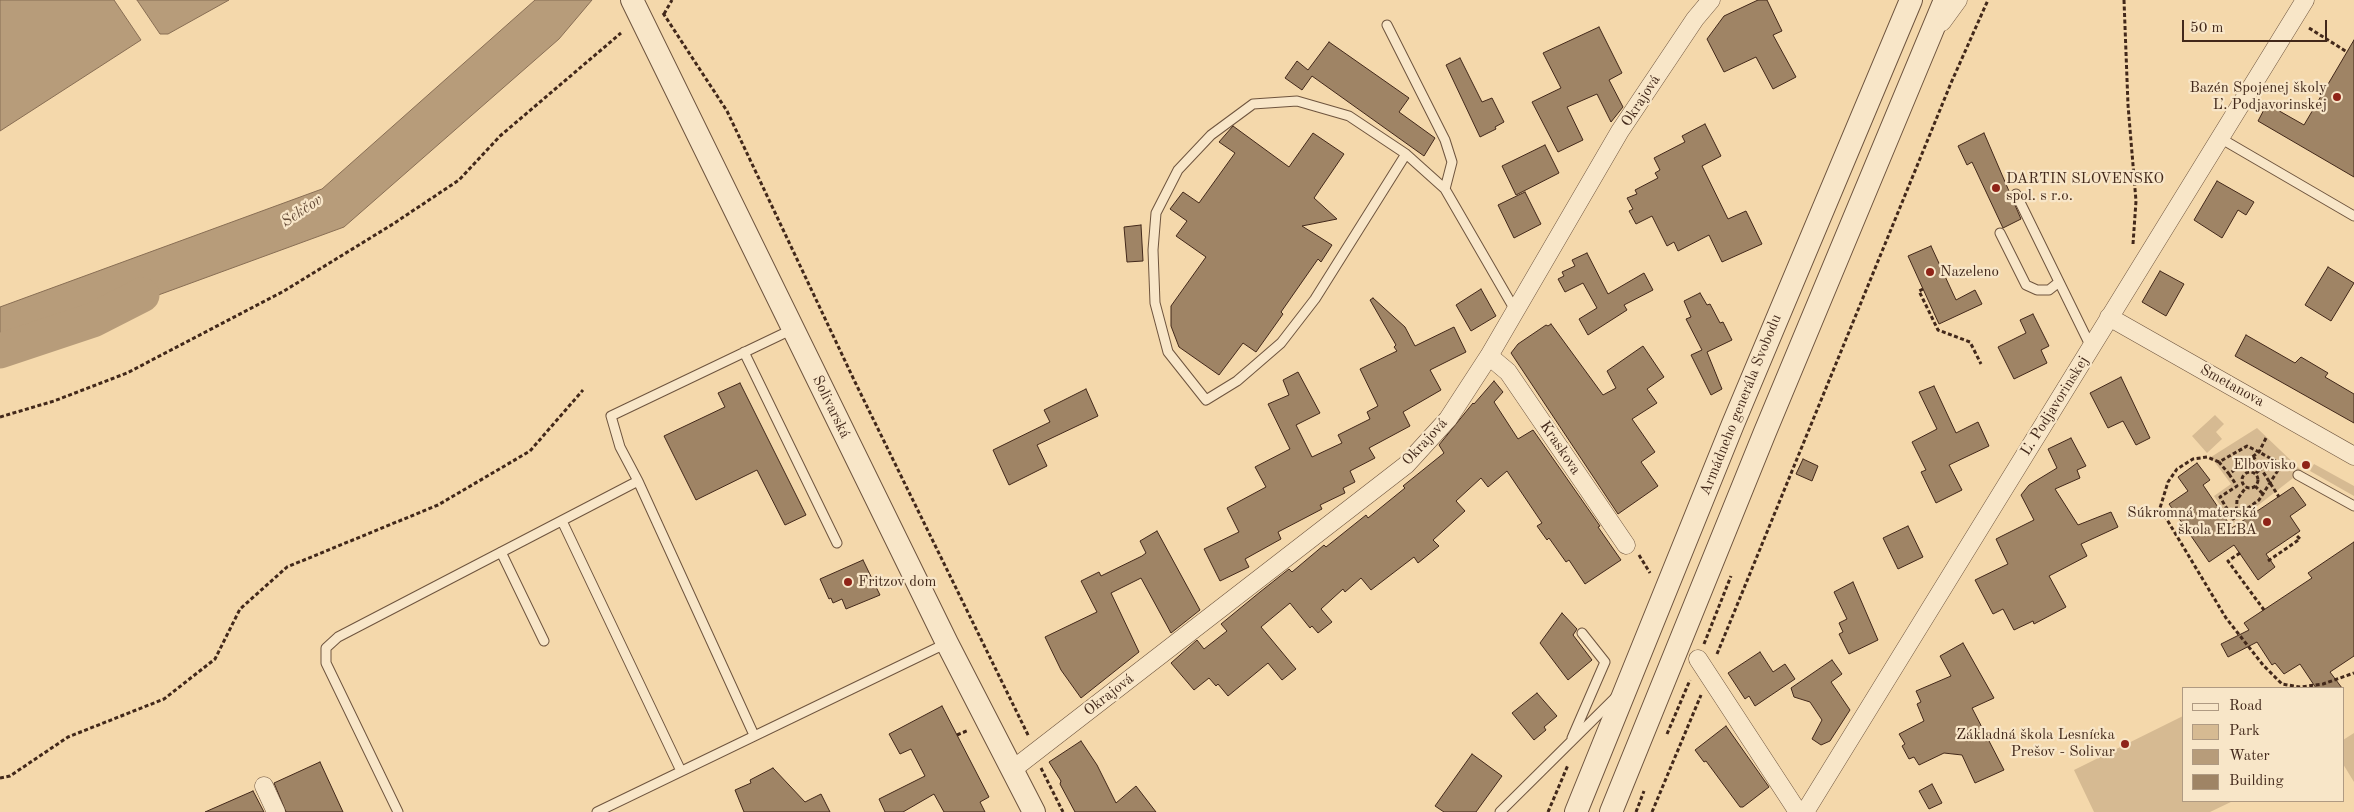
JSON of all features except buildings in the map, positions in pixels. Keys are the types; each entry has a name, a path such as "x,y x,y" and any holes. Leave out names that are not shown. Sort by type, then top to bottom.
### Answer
{"street":[{"name":"Okrajová","path":"1012,770 1406,464 1448,419 1489,356 1620,131 1695,19 1711,0"},
{"name":"Armádneho generála Svobodu","path":"1576,812 1733,424 1911,0"},
{"path":"1611,812 1765,432 1945,0"},
{"path":"1928,41 1958,0"},
{"name":"Ľ. Podjavorinskej","path":"1805,812 2305,0"},
{"name":"Solivarská","path":"642,6 793,329 947,642 1034,812"},
{"name":"Smetanova","path":"2109,317 2354,456"},
{"name":"Kraskova","path":"1489,356 1508,372 1626,545"},
{"path":"1698,659 1798,812"},
{"path":"264,786 276,812"}],"lane":[{"path":"1387,25 1445,140 1452,162 1446,189"},
{"path":"1406,154 1315,299 1281,343 1237,381 1206,400 1168,352 1155,303 1153,250 1156,213 1178,170 1211,135 1253,104 1297,101 1349,116 1406,154 1446,189 1515,310"},
{"path":"2220,138 2354,216"},
{"path":"2016,194 2091,347"},
{"path":"2000,233 2026,285 2037,290 2049,290 2059,282"},
{"path":"754,735 638,481 620,447 612,416 793,329"},
{"path":"744,352 836,543"},
{"path":"2295,472 2354,506"},
{"path":"398,812 326,664 326,648 338,637 638,481"},
{"path":"562,521 681,771"},
{"path":"501,552 544,641"},
{"path":"1570,743 1605,662 1582,633"},
{"path":"597,812 947,642"},
{"path":"1500,812 1629,684"}],"path":[{"path":"664,14 672,0"},
{"path":"1652,812 1951,83 1988,0"},
{"path":"2124,0 2128,105 2136,202 2133,246"},
{"path":"642,6 664,14 727,111 855,382 1018,714 1034,754 1063,812"},
{"path":"2293,18 2347,52"},
{"path":"0,417 54,401 127,373 284,291 459,180 500,136 621,34"},
{"path":"1923,289 1919,291 1938,330 1970,342 1980,364"},
{"path":"0,778 10,776 68,737 164,699 215,660 240,609 287,567 438,505 530,451 583,390"},
{"path":"2229,474 2259,452 2266,438"},
{"path":"2219,462 2247,446 2295,472"},
{"path":"2253,456 2279,497"},
{"path":"2237,486 2219,462 2207,457 2193,459 2177,469 2168,482 2160,508 2226,618 2263,665 2282,684 2300,687 2323,684 2354,673"},
{"path":"2256,473 2272,459"},
{"path":"2236,518 2259,500 2282,464"},
{"path":"2236,518 2233,519 2220,497 2242,482 2243,475 2238,468"},
{"path":"2243,475 2249,472 2256,473"},
{"path":"2242,482 2246,487 2255,486 2258,480 2256,473"},
{"path":"2255,486 2263,494"},
{"path":"2236,518 2237,500 2246,487"},
{"path":"2268,561 2300,539 2295,534"},
{"path":"2240,553 2228,562 2264,610"},
{"path":"1666,737 1734,569"},
{"path":"957,736 972,728"},
{"path":"1636,812 1645,788"}],"green space":[{"path":"2215,415 2224,424 2216,432 2222,439 2207,453 2192,436"},
{"path":"2257,428 2302,471 2233,525 2214,496 2231,484 2211,457"},
{"path":"2314,464 2354,486 2354,496 2310,471"},
{"path":"2182,716 2182,802 2231,802 2210,812 2094,812 2074,770"},
{"path":"2354,733 2354,782 2344,766 2344,739"}],"water":[{"path":"0,0 114,0 141,40 0,131"},
{"path":"137,0 229,0 168,34 160,34"},
{"path":"535,0 592,0 559,39 344,227 0,353 0,307 322,189"}],"waterway":[{"name":"Sekčov","path":"0,351 93,320 142,295"}],"place":[{"name":"Bazén Spojenej školy Ľ. Podjavorinskej","path":"2337,97"},
{"name":"DARTIN SLOVENSKO spol. s r.o.","path":"1996,188"},
{"name":"Nazeleno","path":"1930,272"},
{"name":"Elbovisko","path":"2306,465"},
{"name":"Súkromná materská škola ELBA","path":"2267,522"},
{"name":"Fritzov dom","path":"848,582"},
{"name":"Základná škola Lesnícka Prešov - Solivar","path":"2125,744"}]}
